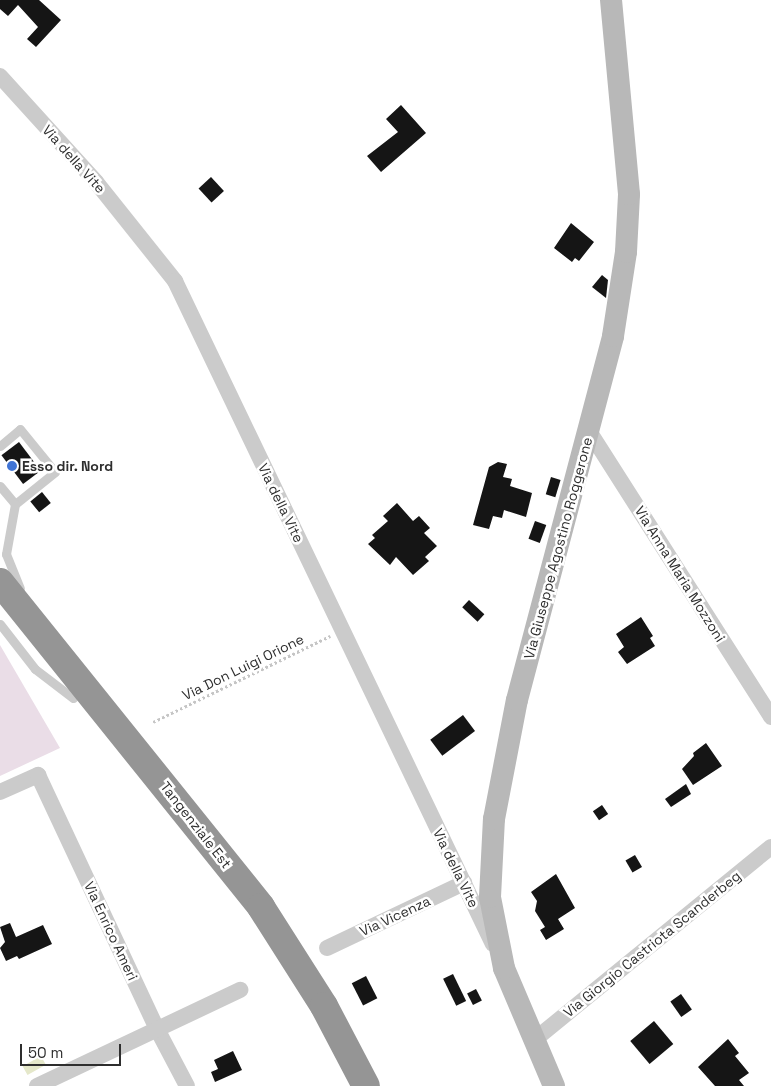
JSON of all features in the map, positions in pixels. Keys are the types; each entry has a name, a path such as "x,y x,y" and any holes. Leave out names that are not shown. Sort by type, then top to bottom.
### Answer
{"highway":[{"name":"Tangenziale Est","path":"12,587 79,693 251,924 314,1022 345,1086"},
{"name":"Tangenziale Est","path":"0,608 79,693 261,907 324,1006 366,1086"}],"street":[{"name":"Via Giuseppe Agostino Roggerone","path":"554,1086 533,1041 504,968 490,897 494,819 517,700 613,336 626,252 628,194 611,0"},
{"name":"Via della Vite","path":"0,76 96,182 175,281 504,968"},
{"name":"Via Anna Maria Mozzoni","path":"589,431 771,717"},
{"name":"Via Enrico Ameri","path":"0,792 38,775 157,1029 187,1086"},
{"name":"Via Giorgio Castriota Scanderbeg","path":"533,1041 771,847"},
{"name":"Via Vicenza","path":"327,948 464,883"},
{"path":"37,1086 240,990"}],"lane":[{"path":"0,446 20,429 55,472 15,504 6,554 12,587"},
{"path":"0,486 15,504"},
{"path":"0,624 35,670 79,693"},
{"path":"73,654 79,693"}],"path":[{"name":"Via Don Luigi Orione","path":"153,722 342,630"}],"shaded area":[{"path":"0,645 60,748 0,776"},
{"path":"41,1056 46,1065 27,1075 23,1066"}],"building":[{"path":"0,0 39,0 61,20 36,47 27,39 38,27 18,5 8,16 0,9"},
{"path":"401,105 426,133 381,172 367,156 398,132 386,119"},
{"path":"211,177 224,191 212,202 199,189"},
{"path":"571,223 594,242 579,261 575,258 572,262 554,248"},
{"path":"602,275 608,280 606,298 592,287"},
{"path":"19,442 41,471 23,484 1,455"},
{"path":"498,462 507,464 503,477 512,479 510,486 532,493 526,517 504,510 502,518 493,516 489,529 473,525 489,467"},
{"path":"551,477 561,480 555,497 546,494"},
{"path":"42,492 51,503 39,512 30,501"},
{"path":"397,503 413,521 419,516 430,528 424,533 437,546 425,557 429,561 413,575 396,557 390,565 368,544 375,538 372,535 388,521 383,516"},
{"path":"535,521 546,525 540,543 529,539"},
{"path":"469,600 484,614 478,622 462,607"},
{"path":"641,617 653,636 650,638 655,646 627,664 618,652 624,647 616,634"},
{"path":"463,715 475,731 442,756 430,740"},
{"path":"706,743 722,766 693,785 682,769 694,756 693,753"},
{"path":"686,784 691,794 671,807 665,799"},
{"path":"602,805 608,814 599,820 593,811"},
{"path":"635,855 642,867 632,873 625,860"},
{"path":"556,874 575,908 558,919 564,929 546,940 540,930 545,927 535,911 537,901 531,892"},
{"path":"10,923 16,937 43,925 52,944 19,959 17,956 6,961 0,948 5,942 0,927"},
{"path":"453,974 466,1001 456,1006 443,979"},
{"path":"366,976 377,998 363,1006 352,983"},
{"path":"476,989 482,1001 473,1005 467,994"},
{"path":"681,994 692,1010 681,1017 670,1001"},
{"path":"654,1021 673,1044 650,1064 630,1041"},
{"path":"728,1039 739,1053 735,1056 749,1073 739,1080 744,1086 715,1086 698,1067"},
{"path":"233,1051 242,1070 215,1082 211,1072 218,1069 214,1060"}],"place":[{"name":"Esso dir. Nord","path":"12,466"}]}
